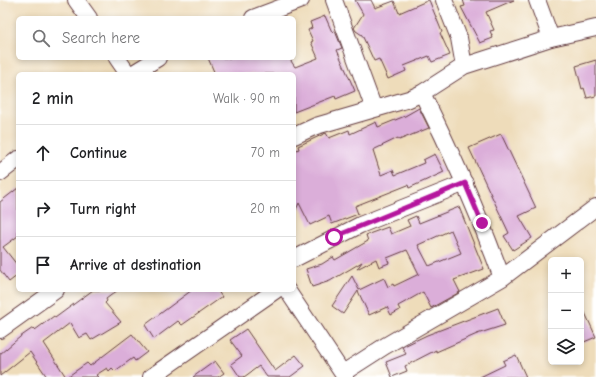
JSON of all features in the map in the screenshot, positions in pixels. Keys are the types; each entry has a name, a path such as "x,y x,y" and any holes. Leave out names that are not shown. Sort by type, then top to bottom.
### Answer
{"street":[{"path":"76,0 88,16"},
{"path":"256,16 272,5 301,0"},
{"path":"334,0 374,109"},
{"path":"444,0 459,38 464,66"},
{"path":"537,0 551,38"},
{"path":"296,135 316,126 397,103 422,93 464,66 551,38 596,28"},
{"path":"118,60 127,72"},
{"path":"135,72 155,60"},
{"path":"422,93 465,183 502,278"},
{"path":"0,173 16,161"},
{"path":"296,258 360,225 465,183"},
{"path":"289,292 344,375 384,346 502,278 596,207"},
{"path":"0,330 53,292"},
{"path":"152,377 273,292"}],"building":[{"path":"355,0 371,0 375,8 394,1 399,13 429,0 442,32 440,33 450,55 432,62 429,56 404,66 406,71 388,79 379,59 374,61 362,35 354,28 363,14"},
{"path":"463,0 514,0 486,12 494,30 490,31 493,38 480,43 461,7 465,6"},
{"path":"325,16 332,32 335,31 342,48 337,50 355,91 336,99 335,96 296,111 296,72 214,72 209,60 290,60 295,67 318,58 311,42 313,41 308,30 312,28 310,22"},
{"path":"596,60 596,96 587,98 584,88 582,89 576,66"},
{"path":"419,108 429,128 399,140 398,138 373,150 381,175 393,170 395,175 424,163 423,160 435,154 444,172 409,188 408,185 355,206 358,214 332,224 329,216 310,225 299,203 296,210 296,150 299,149 298,146 326,133 329,138 349,130 350,134 376,122 378,127 405,116"},
{"path":"501,134 536,208 519,216 532,238 513,250 504,236 509,233 469,148"},
{"path":"16,190 16,237 3,247 16,263 16,277 9,282 0,270 0,202"},
{"path":"459,207 484,269 454,280 460,292 431,308 423,292 398,306 400,310 391,315 387,307 369,315 358,291 343,314 332,306 352,276 359,290 384,278 388,287 393,284 394,286 419,274 407,250 387,258 389,263 379,267 376,259 357,269 362,262 330,281 312,287 306,269 322,264 333,257 335,260 368,241 366,235 388,227 391,234 410,226 407,220 416,216 419,223","holes":["451,230 461,253 429,266 418,245"]},
{"path":"90,292 115,292 106,299 107,301 105,303 121,322 91,340 87,334 79,338 70,323 44,343 66,377 47,377 30,352 0,376 0,354 33,328 35,330 54,316 55,318"},
{"path":"189,292 218,292 222,297 182,325 178,321 154,339 145,325"},
{"path":"498,308 505,325 477,334 436,352 436,350 405,366 407,371 392,377 386,362 406,354 402,347 427,335"},
{"path":"584,311 596,337 584,342"},
{"path":"246,329 275,371 296,355 305,366 290,377 267,377 259,366 244,377 240,377 231,364 242,356 230,340"},
{"path":"132,334 147,352 135,361 133,358 115,371 112,368 109,371 107,368 96,375 98,377 67,377 87,363 90,366"},
{"path":"516,355 526,377 480,377 505,365 503,361"},
{"path":"215,361 224,373 218,377 193,377"}],"route":[{"path":"334,237 465,183 482,223"}]}
